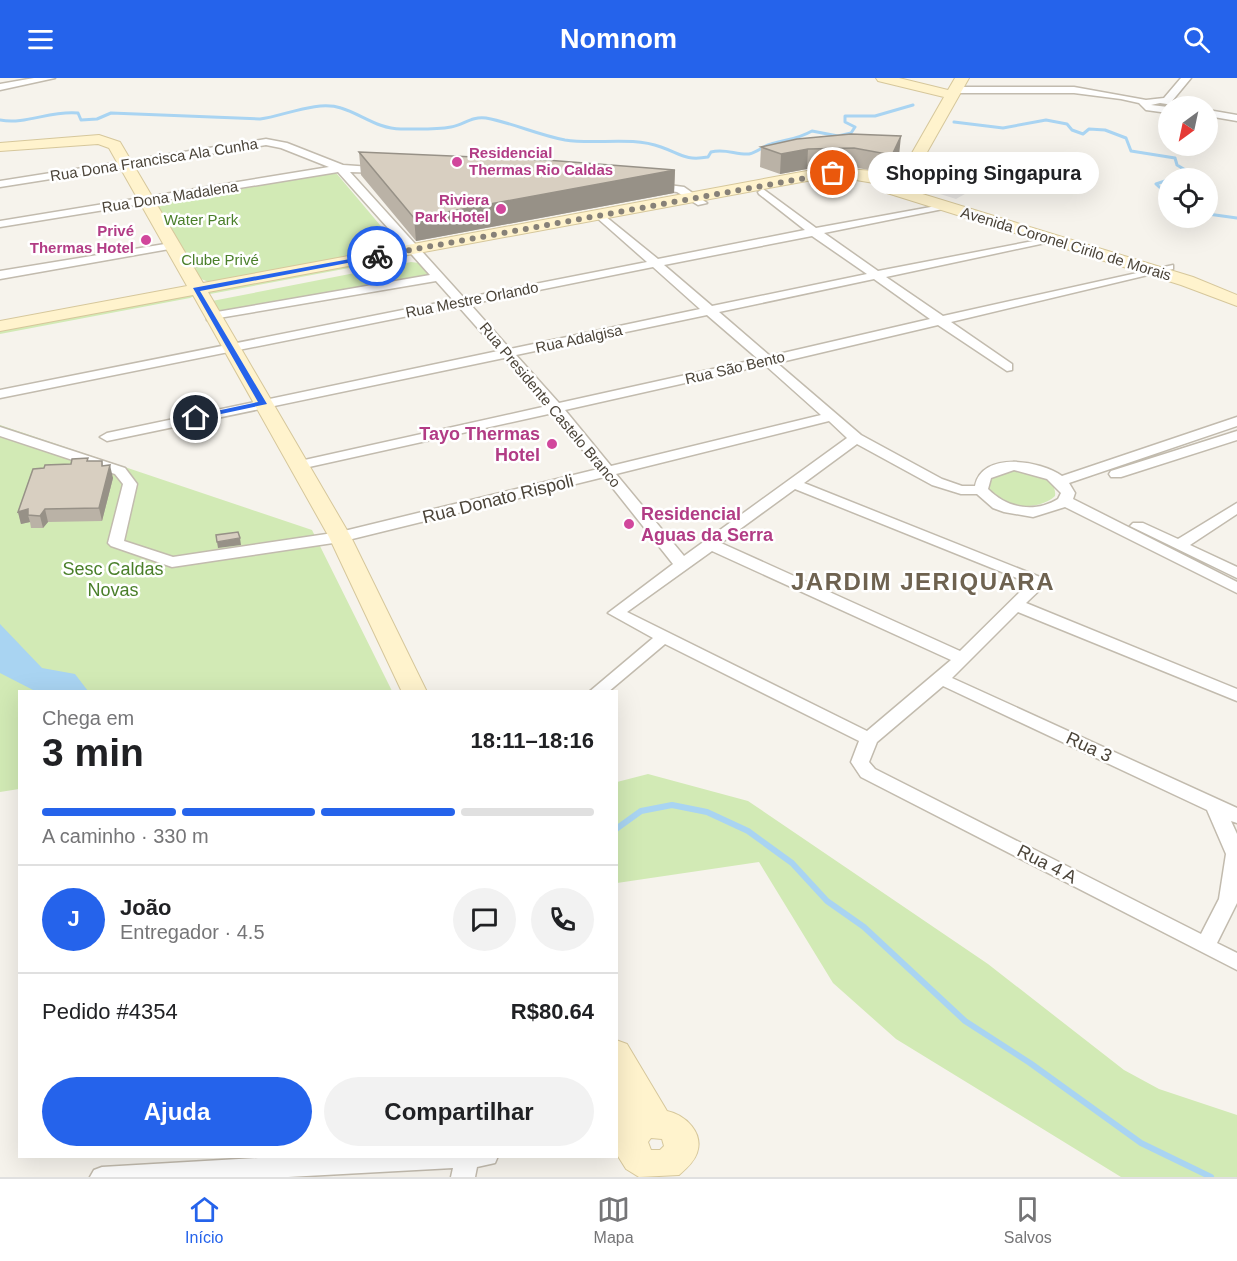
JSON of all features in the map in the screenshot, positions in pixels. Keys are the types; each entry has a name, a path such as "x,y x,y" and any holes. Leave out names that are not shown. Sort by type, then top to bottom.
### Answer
{"main road":[{"path":"883,78 951,87 894,183"},
{"path":"0,147 106,141 115,145 211,317 300,465 340,537 414,690"},
{"name":"Avenida Coronel Cirilo de Morais","path":"0,336 198,294 697,200 807,176 833,173 894,183 1161,269 1237,301"},
{"name":"Avenida Coronel Cirilo de Morais","path":"697,200 862,178"},
{"name":"Avenida Coronel Cirilo de Morais","path":"894,183 943,207 1237,290"},
{"name":"Avenida Coronel Cirilo de Morais","path":"0,326 198,294"},
{"path":"618,1059 651,1152"},
{"path":"618,1099 651,1152"}],"street":[{"path":"0,87 50,78"},
{"path":"1176,96 1186,78"},
{"path":"951,87 1081,90 1122,95 1158,104"},
{"path":"1218,115 1237,118"},
{"name":"Rua Dona Francisca Ala Cunha","path":"0,184 266,142 283,145 341,168"},
{"path":"341,168 398,171"},
{"name":"Rua Dona Madalena","path":"0,224 341,168"},
{"name":"Rua Presidente Castelo Branco","path":"341,168 556,408 683,566"},
{"path":"640,184 680,189 697,200"},
{"path":"763,192 813,231 1007,367"},
{"name":"Rua Mestre Orlando","path":"0,394 943,207"},
{"path":"604,218 856,438 937,482 961,490 981,490 995,503 1021,511 1048,510 1065,491 1237,421"},
{"name":"Rua Adalgisa","path":"108,437 1050,239"},
{"path":"0,275 171,246"},
{"name":"Rua São Bento","path":"300,465 768,361 1161,269"},
{"path":"211,317 438,277"},
{"name":"Rua Donato Rispoli","path":"0,431 120,471 130,484 116,543 172,562 340,537 831,417"},
{"path":"1065,491 1237,435"},
{"path":"792,483 1039,582 941,679 869,739 616,613 712,545 792,483 856,438"},
{"path":"981,490 984,476 991,471 1008,467 1040,470 1065,491 1237,588"},
{"path":"1065,491 1237,573"},
{"path":"1180,545 1237,507"},
{"path":"712,545 961,658"},
{"path":"1016,605 1237,695"},
{"path":"599,690 664,637"},
{"name":"Rua 3","path":"941,679 1237,816"},
{"name":"Rua 4 A","path":"869,739 860,762 868,773 1237,962"},
{"path":"1206,945 1229,899 1237,854 1215,806"},
{"path":"102,1177 472,1164"}],"green space":[{"path":"329,173 337,174 396,244 390,248 209,282 201,279 157,204"},
{"path":"405,255 408,257 210,294 205,292"},
{"path":"411,262 419,263 429,275 217,314 212,301"},
{"path":"194,296 190,298 0,334 0,329"},
{"name":"Sesc Caldas Novas","path":"0,425 312,530 392,690 18,690 18,789 0,792"},
{"path":"1005,471 1029,472 1045,478 1051,482 1055,496 1038,505 1028,506 1017,506 997,499 988,483 990,478"},
{"path":"648,774 748,801 988,964 1124,1070 1159,1089 1237,1115 1237,1177 1121,1177 896,1039 833,983 759,862 618,883 618,782"}],"shaded area":[{"path":"966,180 981,185 956,199 940,194"}],"water":[{"path":"0,624 42,668 75,674 87,690 33,690 0,673"}],"building":[{"path":"851,134 901,136 892,155 854,148 808,149 781,154 761,147 797,139"},
{"path":"359,152 546,160 675,170 414,218"},
{"path":"940,158 967,166 942,179 916,170"},
{"path":"88,458 87,461 102,461 102,466 110,465 99,508 45,509 40,516 28,515 28,509 18,512 33,469 44,468 45,465 71,464 72,459"},
{"path":"238,532 240,538 217,542 216,535"}],"waterway":[{"path":"0,120 19,121 68,113 78,113 81,120 97,119 111,113 260,119 311,107 332,106 385,127 445,128 476,118 486,118 565,140 637,142 661,147 683,156 700,158 708,157 711,152 716,151 749,154 768,145 796,138 812,131 838,136 851,133 855,127 845,122 845,116 875,116 913,105"},
{"path":"954,122 1003,128 1046,120 1067,124 1072,130 1083,134 1089,129 1105,130 1126,138 1131,151 1175,158 1177,165 1182,168"},
{"path":"1158,183 1156,184 1158,186"},
{"path":"1218,215 1237,218"},
{"path":"618,828 641,811 672,805 707,812 748,831 792,863 827,901 864,927 965,1021 1030,1063 1141,1143 1211,1177"}],"way so far":[{"path":"377,256 833,173"}],"place":[{"name":"Residencial Thermas Rio Caldas","path":"457,162"},
{"name":"Shopping Singapura","path":"833,173"},
{"name":"Riviera Park Hotel","path":"501,209"},
{"name":"Privé Thermas Hotel","path":"146,240"},
{"name":"Tayo Thermas Hotel","path":"552,444"},
{"name":"Residencial Aguas da Serra","path":"629,524"}],"district":[{"name":"JARDIM JERIQUARA","path":"923,582"}],"route":[{"path":"196,418 263,404 196,290 377,256"}],"park label":[{"name":"Water Park","path":"201,220"},
{"name":"Clube Privé","path":"220,260"}]}
